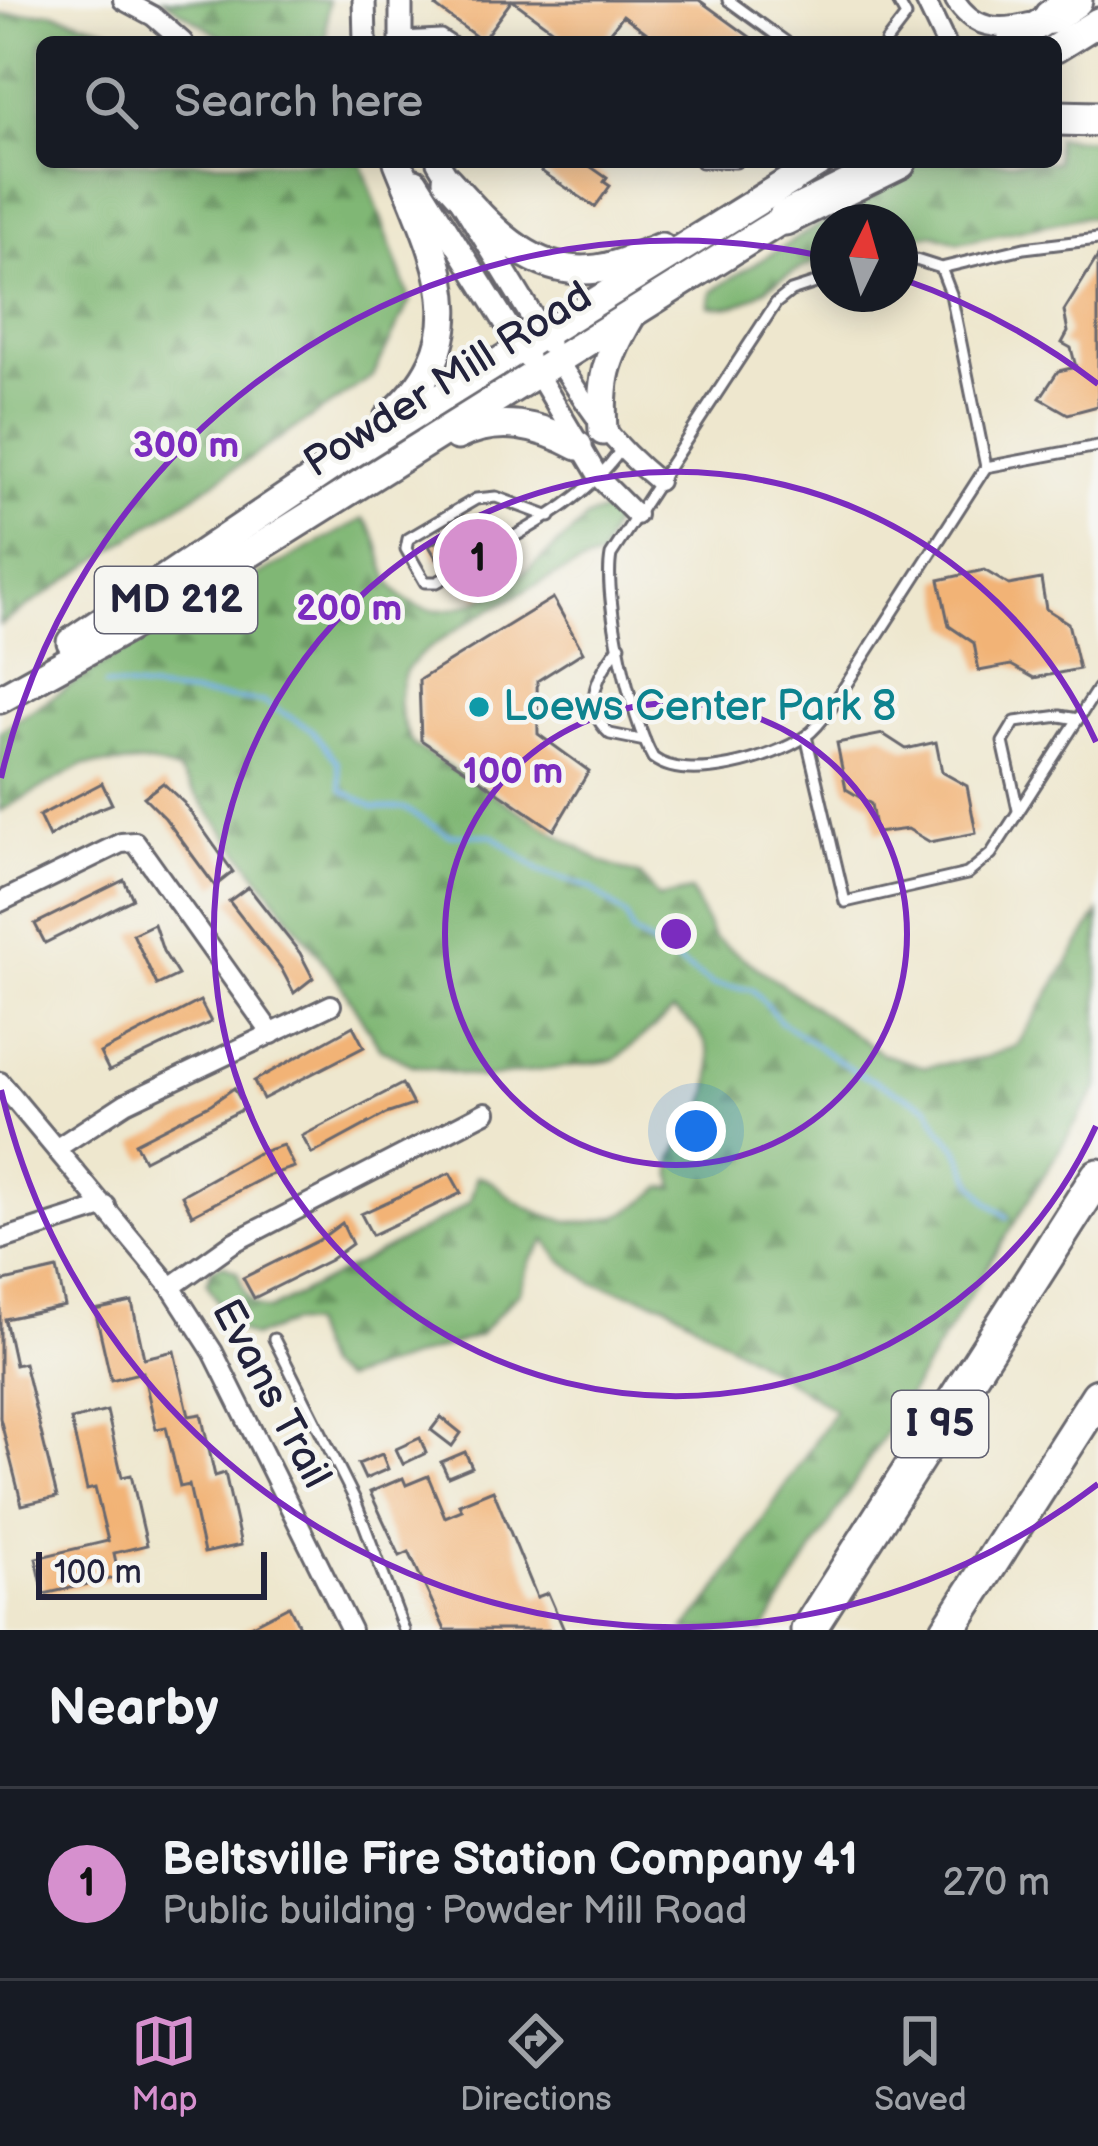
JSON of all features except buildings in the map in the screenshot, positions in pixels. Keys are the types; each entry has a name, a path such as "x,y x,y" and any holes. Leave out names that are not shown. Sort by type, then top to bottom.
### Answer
{"highway":[{"path":"1062,118 1098,119"},
{"path":"785,218 887,168"},
{"name":"I 95","path":"808,1630 1098,1173"},
{"name":"I 95","path":"948,1630 1098,1396"}],"main road":[{"path":"1023,36 1065,16 1098,22"},
{"path":"332,466 420,386 443,340 441,274 403,168"},
{"name":"Powder Mill Road","path":"0,696 148,617 346,492 710,230 810,168"},
{"name":"Powder Mill Road","path":"0,696 135,596 332,466 540,354 632,314 864,168"},
{"path":"442,171 503,239 522,253 560,267 599,269 710,230"},
{"path":"612,441 601,393 607,357 632,314"},
{"path":"346,492 466,431 490,424 551,431 578,446"}],"street":[{"path":"364,0 365,36"},
{"path":"401,0 401,36"},
{"path":"925,0 943,36"},
{"path":"956,0 964,14 993,28 1065,16"},
{"path":"123,2 153,16 176,36"},
{"path":"405,168 540,354 612,441 658,481"},
{"path":"442,171 540,354 578,446 600,479 636,515"},
{"path":"0,902 121,843 135,842 272,1034"},
{"path":"57,1148 126,1103 331,1005"},
{"name":"Evans Trail","path":"0,1082 170,1287 213,1352 351,1630"},
{"path":"170,1287 234,1242 486,1112"},
{"path":"0,1240 106,1206"}],"lane":[{"path":"728,0 778,36"},
{"path":"891,36 906,16 897,0"},
{"path":"918,261 941,268 1024,248 1098,239"},
{"path":"810,285 776,303 636,515 609,564 620,645 645,741 653,758 664,766 685,771 782,750 806,736 831,708 986,467 951,294 941,268"},
{"path":"494,548 550,517 600,479 612,441"},
{"path":"986,467 1098,446"},
{"path":"457,571 437,582 425,582 406,549 408,538 476,499 496,497 550,517"},
{"path":"620,645 595,683 595,713 610,734 645,741"},
{"path":"806,736 845,902 967,874 991,854 1098,688"},
{"path":"1018,810 1003,742 1015,722 1060,716 1078,719"},
{"path":"274,1339 356,1500 404,1630"}],"green space":[{"path":"164,0 328,0 326,36 220,36"},
{"path":"51,12 130,36 36,36 36,168 363,168 410,300 373,376 0,625 0,15"},
{"path":"1062,138 1098,140 1098,218 1082,217 959,243 934,234 918,236 918,204 854,204 913,168 1062,168"},
{"path":"810,230 810,265 729,306 709,306 711,292"},
{"path":"611,510 616,517 600,558 494,607 415,660 405,673 399,701 413,745 603,863 641,876 658,898 691,891 713,937 882,1054 925,1067 983,1058 1017,1046 1098,913 1098,1087 764,1630 685,1630 716,1592 835,1410 666,1304 593,1283 560,1259 546,1240 530,1261 520,1291 478,1336 343,1380 324,1367 309,1324 291,1323 252,1337 231,1326 207,1283 212,1269 223,1265 237,1272 251,1302 269,1310 447,1217 470,1201 477,1176 536,1211 574,1222 610,1218 662,1187 675,1188 674,1157 698,1119 710,1088 710,1058 699,1032 673,1011 615,1060 482,1078 412,1065 380,1048 340,983 178,771 150,763 83,765 0,811 0,731 154,631 363,519 399,594 421,607 446,610 498,590 587,518"}],"waterway":[{"path":"105,685 264,702 311,729 337,761 342,790 375,808 404,808 449,835 492,835 540,871 591,888 626,916 633,933 713,985 752,989 781,1022 856,1072 929,1107 940,1129 957,1147 973,1182 1007,1217"}],"place":[{"name":"Beltsville Fire Station Company 41","path":"478,558"},
{"name":"Loews Center Park 8","path":"479,707"}]}
